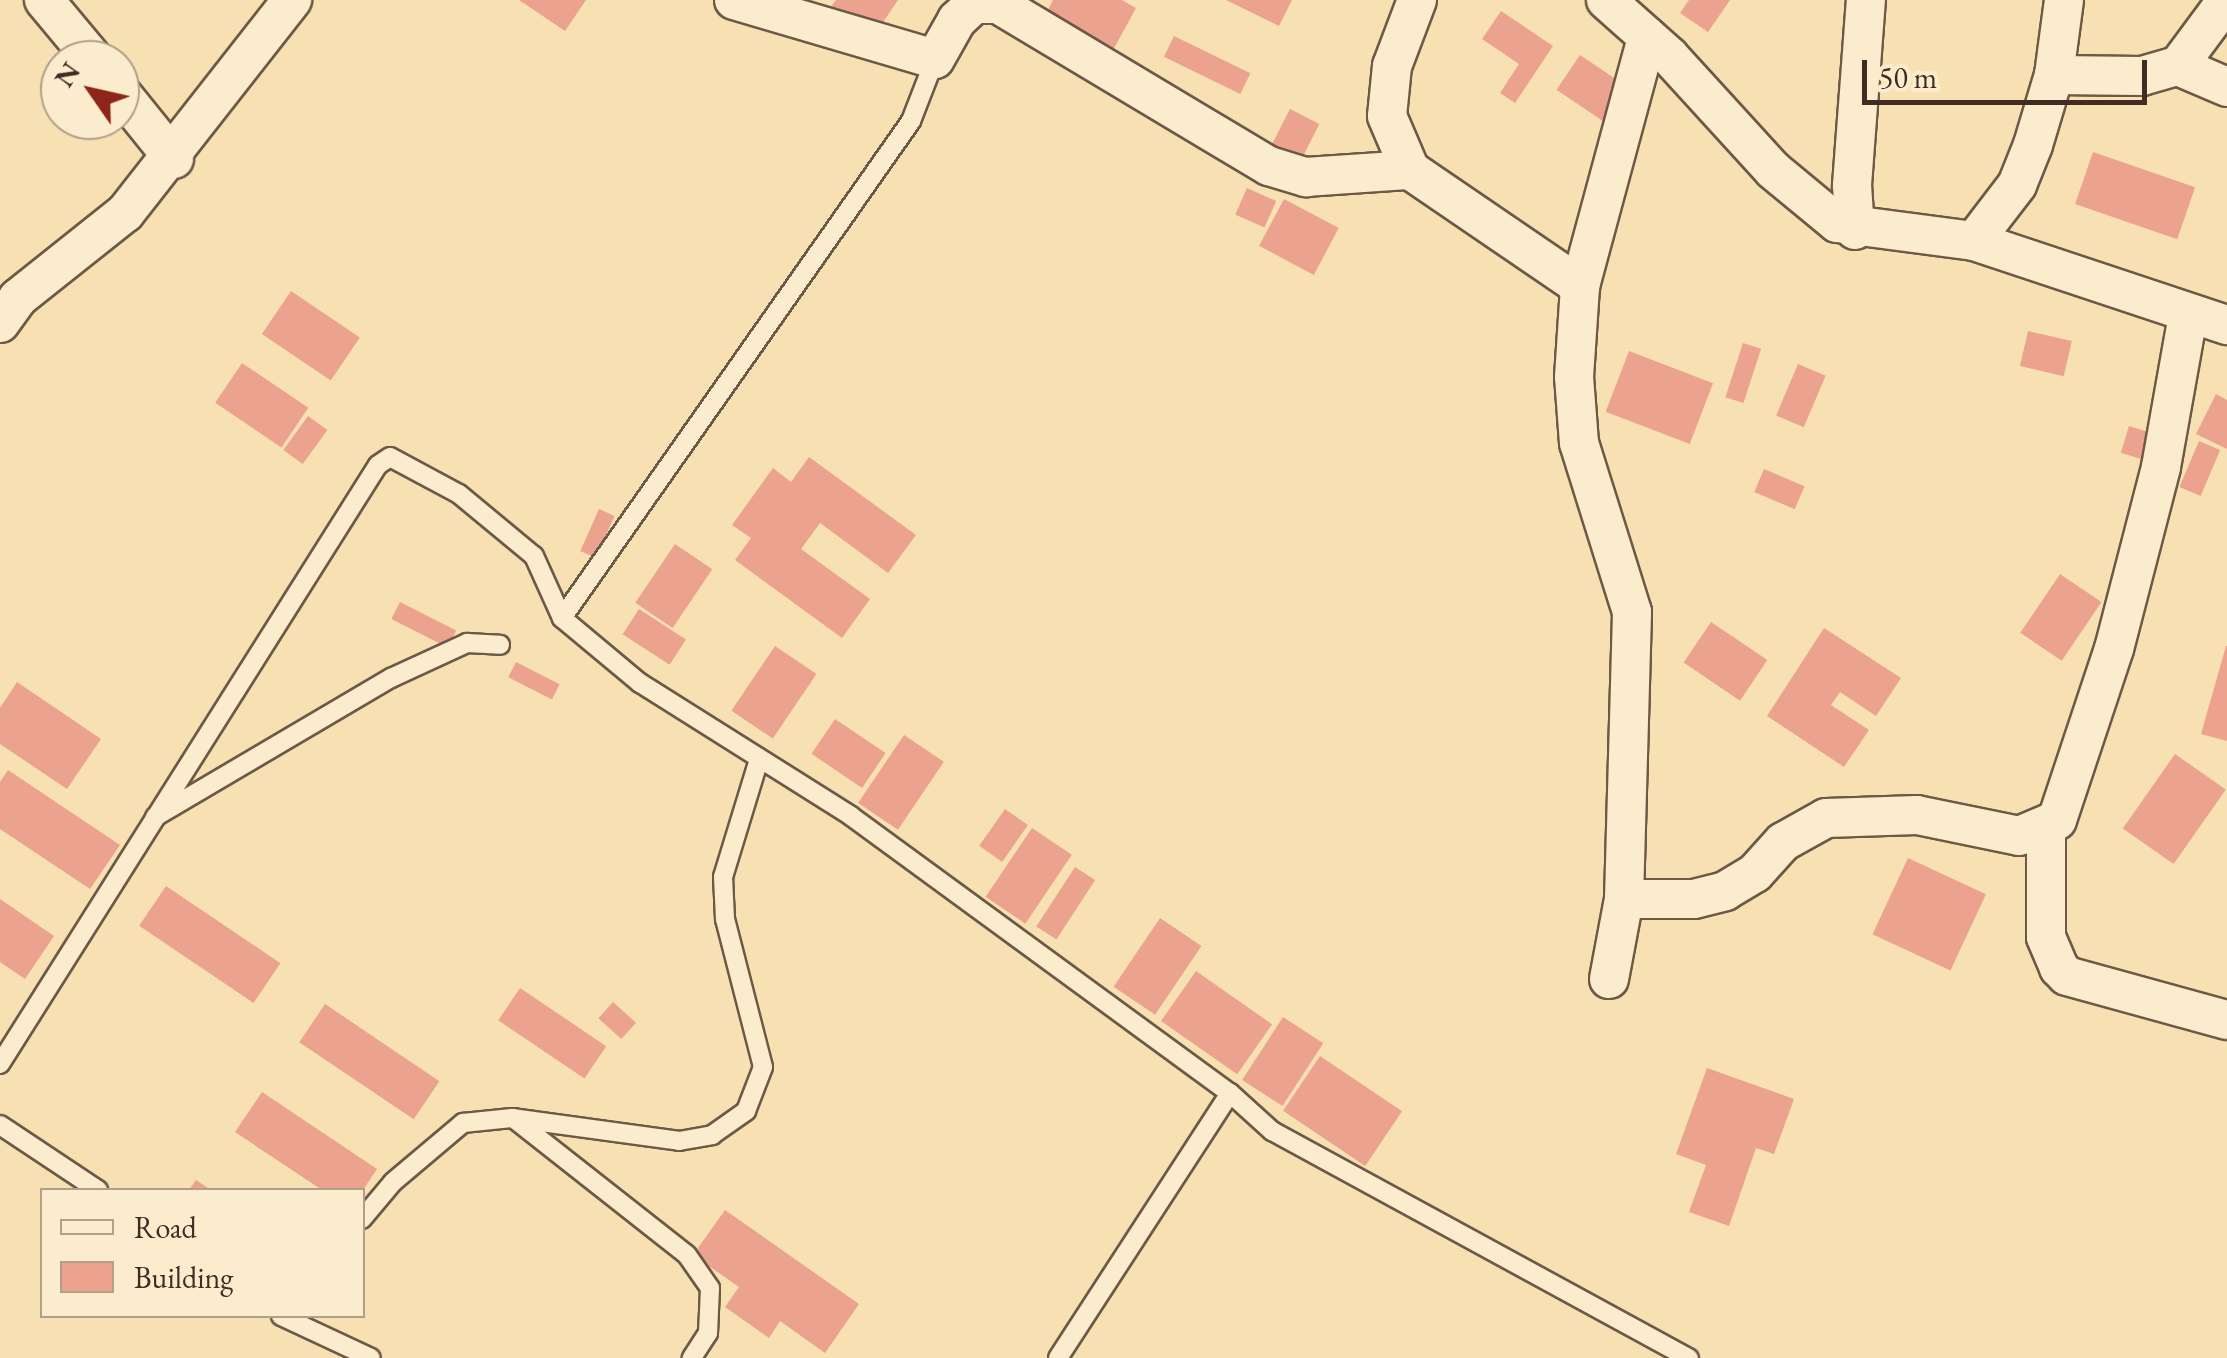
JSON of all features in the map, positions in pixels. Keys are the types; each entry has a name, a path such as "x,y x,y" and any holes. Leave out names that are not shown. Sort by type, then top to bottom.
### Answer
{"street":[{"path":"44,0 77,40"},
{"path":"0,323 18,298 126,213 174,158 292,0"},
{"path":"734,0 935,59 974,4 998,4 1279,170 1333,178 1410,170"},
{"path":"1417,0 1392,66 1387,116 1410,170 1580,286"},
{"path":"1606,0 1647,37 1772,170 1814,208 1855,230 1974,242 2042,260 2188,316 2227,324"},
{"path":"1855,230 1852,185 1866,0"},
{"path":"1974,242 2018,184 2054,75 2064,0"},
{"path":"2054,75 2142,76 2178,66 2227,0"},
{"path":"1609,980 1624,899 1632,612 1579,442 1574,377 1580,286 1647,37"},
{"path":"2178,66 2227,88"},
{"path":"140,116 174,158"},
{"path":"1624,899 1694,899 1724,892 1754,873 1783,842 1826,818 1917,815 2019,836 2046,826 2064,810 2114,649 2160,467 2188,316"},
{"path":"2046,826 2046,937 2058,968 2067,976 2227,1020"}],"lane":[{"path":"562,618 911,121 935,59"},
{"path":"0,1064 150,820 378,465 390,457 459,494 534,556 562,618 640,683 852,816 1230,1093 1272,1131 1690,1358"},
{"path":"150,820 391,678 467,644 500,645"},
{"path":"365,1215 393,1182 463,1123 512,1118 679,1142 712,1135 746,1111 762,1066 724,919 723,877 759,759"},
{"path":"1058,1358 1230,1093"},
{"path":"512,1118 687,1255 710,1288 708,1333 692,1358"},
{"path":"0,1125 95,1188"},
{"path":"290,1318 372,1358"}],"building":[{"path":"519,0 586,0 565,31"},
{"path":"836,0 898,0 873,37 830,8"},
{"path":"1053,0 1122,0 1136,8 1113,50 1046,14"},
{"path":"1226,0 1292,0 1279,26"},
{"path":"1689,0 1730,0 1708,32 1680,13"},
{"path":"1501,11 1553,46 1515,103 1500,93 1519,64 1482,39"},
{"path":"1174,36 1250,73 1240,94 1164,57"},
{"path":"1580,55 1629,88 1605,123 1557,90"},
{"path":"1290,109 1319,124 1299,165 1269,150"},
{"path":"2093,152 2195,187 2177,239 2075,204"},
{"path":"1247,188 1276,201 1264,228 1235,214"},
{"path":"1284,199 1339,228 1314,275 1259,246"},
{"path":"291,291 360,337 331,381 262,334"},
{"path":"2028,331 2072,341 2064,376 2020,366"},
{"path":"1743,343 1761,349 1743,403 1725,397"},
{"path":"1629,351 1713,383 1690,444 1606,412"},
{"path":"242,363 308,408 281,448 215,403"},
{"path":"1798,364 1826,376 1804,427 1776,416"},
{"path":"2216,394 2227,400 2227,449 2196,434"},
{"path":"308,416 327,430 303,464 283,450"},
{"path":"2129,426 2149,432 2141,459 2121,453"},
{"path":"2199,441 2220,450 2201,496 2179,487"},
{"path":"809,457 916,535 888,573 820,523 801,549 870,599 842,638 735,560 751,538 732,525 773,468 791,482"},
{"path":"1764,469 1805,486 1795,509 1754,492"},
{"path":"599,509 615,516 596,558 580,551"},
{"path":"675,544 712,569 673,628 635,603"},
{"path":"2060,574 2101,602 2062,661 2020,633"},
{"path":"400,602 456,631 448,648 391,619"},
{"path":"639,609 686,639 670,665 623,634"},
{"path":"1711,622 1767,660 1740,701 1684,663"},
{"path":"1824,628 1901,678 1876,716 1840,692 1831,705 1869,730 1844,767 1767,716"},
{"path":"775,646 816,674 773,739 731,711"},
{"path":"2227,646 2227,741 2201,734"},
{"path":"516,662 560,684 552,699 508,677"},
{"path":"17,682 101,739 67,789 0,744 0,708"},
{"path":"835,719 886,753 862,788 812,754"},
{"path":"904,735 944,762 898,830 858,803"},
{"path":"2175,754 2226,790 2174,864 2123,829"},
{"path":"8,770 120,845 90,889 0,829 0,782"},
{"path":"1005,809 1028,825 1002,862 979,846"},
{"path":"1032,828 1072,855 1025,924 986,897"},
{"path":"1908,858 1986,894 1950,970 1873,934"},
{"path":"1075,867 1095,880 1056,940 1036,927"},
{"path":"166,886 280,963 254,1003 139,926"},
{"path":"0,899 54,936 25,979 0,962"},
{"path":"1160,918 1201,946 1155,1015 1114,987"},
{"path":"1196,971 1272,1024 1237,1074 1161,1021"},
{"path":"520,988 606,1046 584,1078 498,1020"},
{"path":"613,1002 636,1023 621,1039 598,1018"},
{"path":"325,1004 439,1081 414,1119 299,1042"},
{"path":"1283,1017 1323,1043 1282,1106 1242,1080"},
{"path":"1320,1056 1402,1111 1365,1166 1283,1111"},
{"path":"1707,1068 1794,1099 1774,1154 1756,1148 1729,1226 1689,1212 1706,1165 1676,1154"},
{"path":"262,1092 377,1169 364,1188 319,1188 235,1132"},
{"path":"196,1180 208,1188 190,1188"},
{"path":"725,1210 859,1304 825,1353 780,1321 769,1338 725,1307 739,1287 693,1255"}]}
